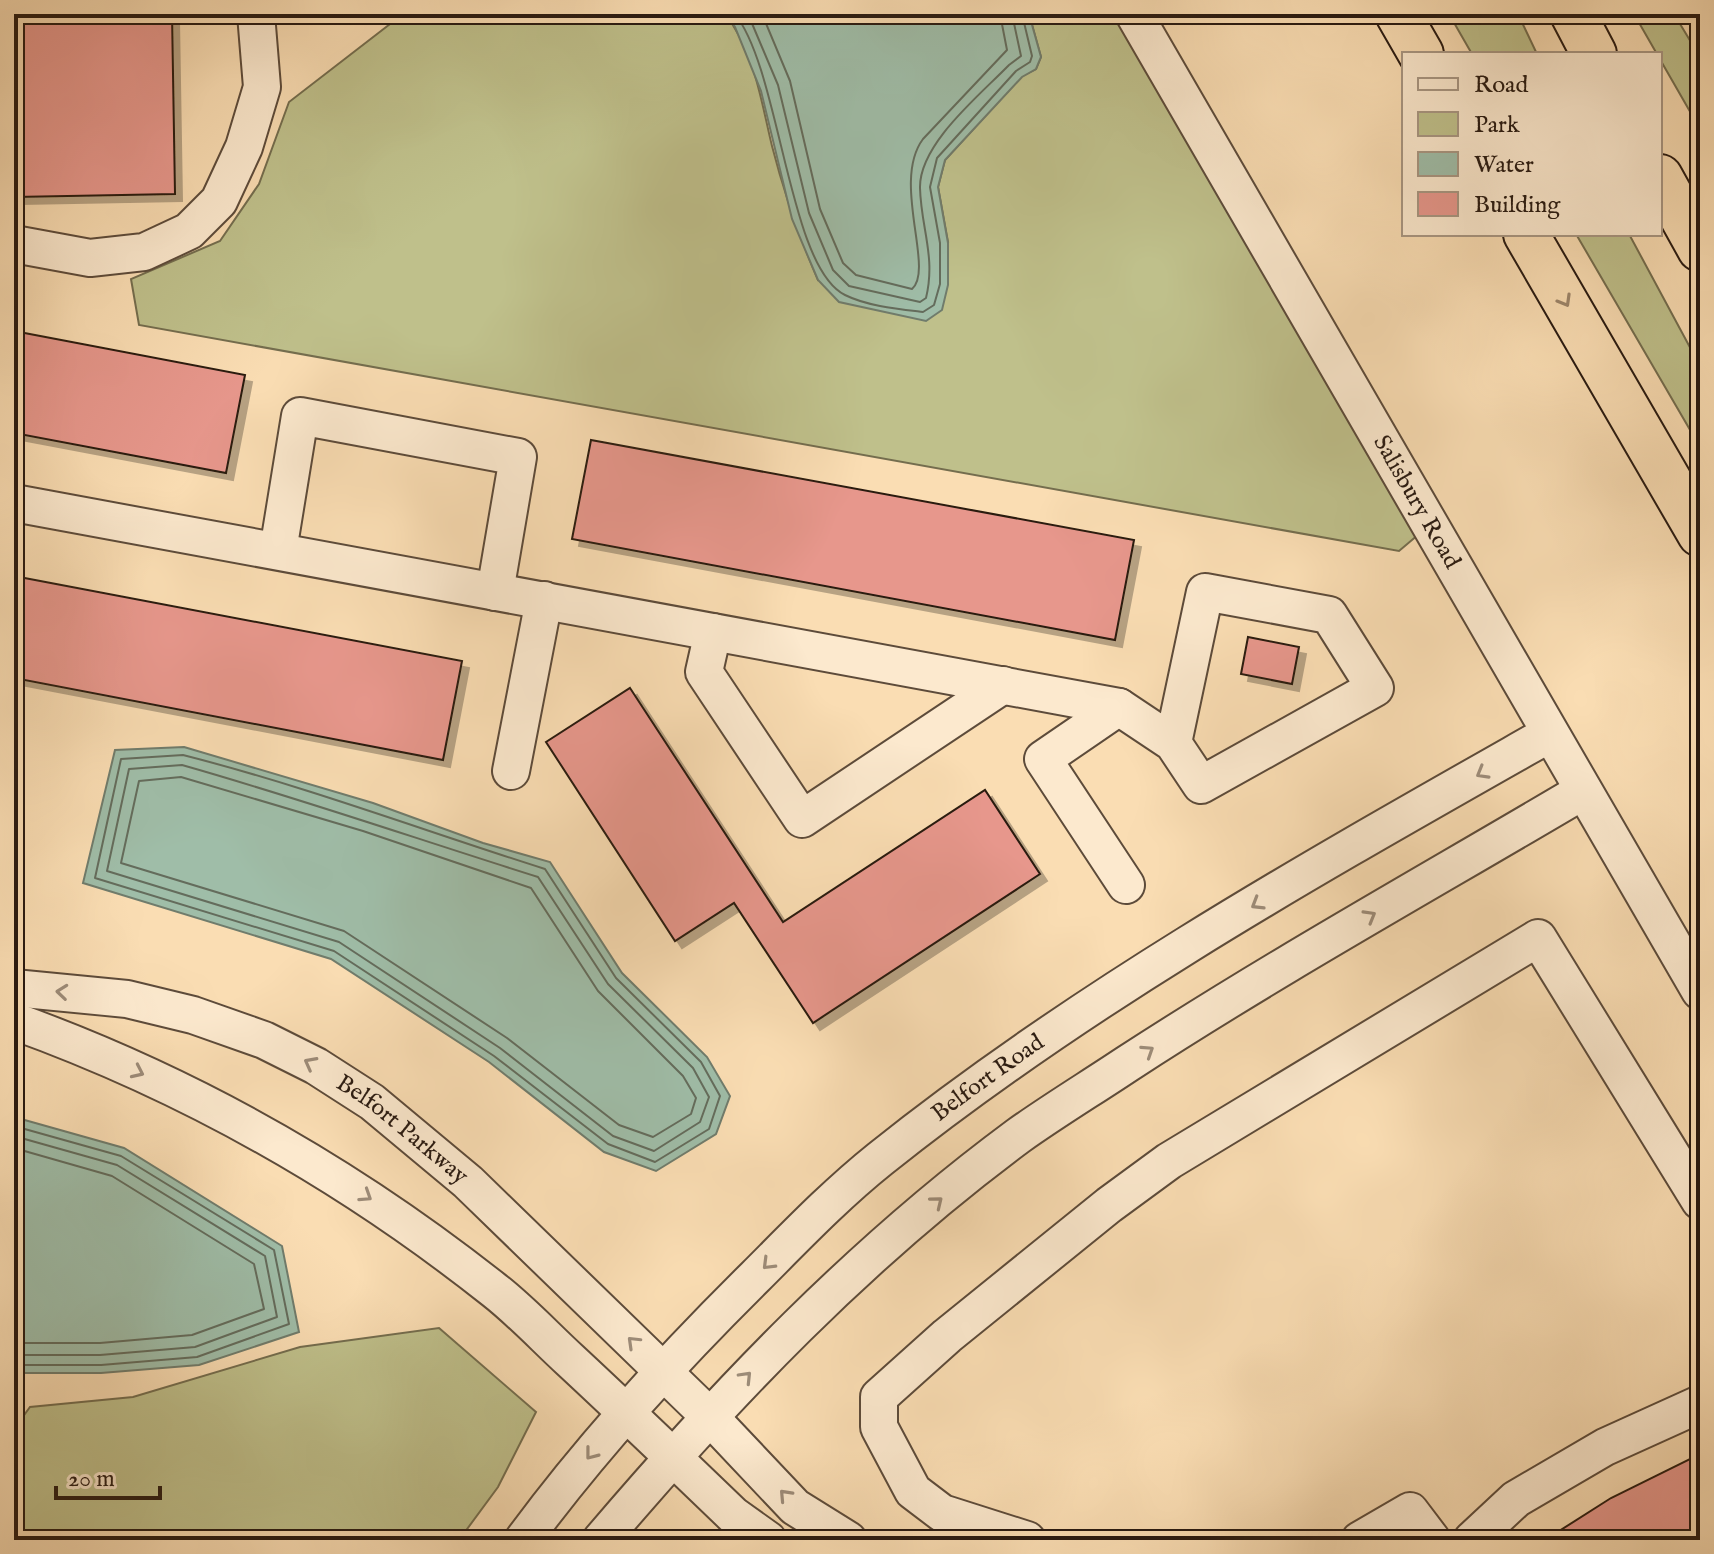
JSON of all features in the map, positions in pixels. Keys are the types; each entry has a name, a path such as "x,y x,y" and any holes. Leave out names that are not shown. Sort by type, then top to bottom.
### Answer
{"highway":[{"path":"1398,14 1420,52"},
{"path":"1573,14 1593,52"},
{"path":"1662,181 1700,249"},
{"path":"1527,236 1700,534"}],"street":[{"path":"14,244 90,258 144,252 189,231 219,201 244,147 262,87 256,14"},
{"name":"Salisbury Road","path":"1134,14 1700,991"},
{"path":"278,551 300,416 518,457 495,592"},
{"path":"14,503 1119,707 1173,743 1201,785 1375,688 1329,615 1205,592 1173,743"},
{"path":"511,771 544,600"},
{"path":"713,632 704,672 802,819 1003,685"},
{"path":"1119,707 1043,759 1126,885"},
{"name":"Belfort Road","path":"523,1540 625,1411 662,1370 834,1199 980,1082 1182,949 1549,734"},
{"path":"601,1540 709,1416 860,1264 1018,1136 1218,1005 1583,791"},
{"path":"1027,1540 942,1513 913,1491 879,1427 879,1397 947,1336 1109,1205 1169,1161 1538,938 1700,1201"},
{"name":"Belfort Parkway","path":"14,988 127,999 193,1015 264,1040 316,1066 372,1102 468,1182 709,1416 795,1507 848,1540"},
{"path":"14,1021 100,1054 220,1110 327,1171 496,1292 733,1515 768,1540"},
{"path":"1472,1540 1516,1499 1605,1447 1700,1404"},
{"path":"1360,1540 1410,1511 1432,1540"}],"green space":[{"path":"403,14 725,14 750,61 782,181 818,280 948,242 938,187 945,160 1022,76 1036,69 1041,57 1029,14 1118,14 1419,534 1399,551 139,325 131,279 220,241 259,184 289,102"},
{"path":"1449,14 1518,14 1536,52 1471,52"},
{"path":"1634,14 1674,14 1700,57 1700,129 1662,63 1662,52 1656,52"},
{"path":"1577,236 1630,236 1700,366 1700,447"},
{"path":"439,1328 536,1412 498,1487 459,1540 14,1540 14,1429 30,1407 133,1397 300,1347"}],"water":[{"path":"725,14 1029,14 1041,57 1036,69 1022,77 945,160 938,187 948,243 948,285 942,310 926,321 839,302 818,280 792,219 761,91 735,27"},
{"path":"184,747 373,803 483,843 550,862 622,973 707,1057 730,1096 716,1134 656,1171 604,1152 489,1062 331,959 83,883 115,750"},
{"path":"14,1117 124,1148 282,1246 299,1332 199,1365 101,1373 14,1373"}],"building":[{"path":"14,14 172,14 175,194 14,197"},
{"path":"14,331 245,375 226,473 14,433"},
{"path":"591,440 1134,540 1115,640 572,539"},
{"path":"14,576 462,661 443,760 14,678"},
{"path":"1248,637 1299,647 1292,684 1241,674"},
{"path":"630,688 783,922 985,790 1040,874 813,1023 734,903 675,941 546,742"},
{"path":"1700,1454 1700,1540 1545,1540 1611,1498"}]}
